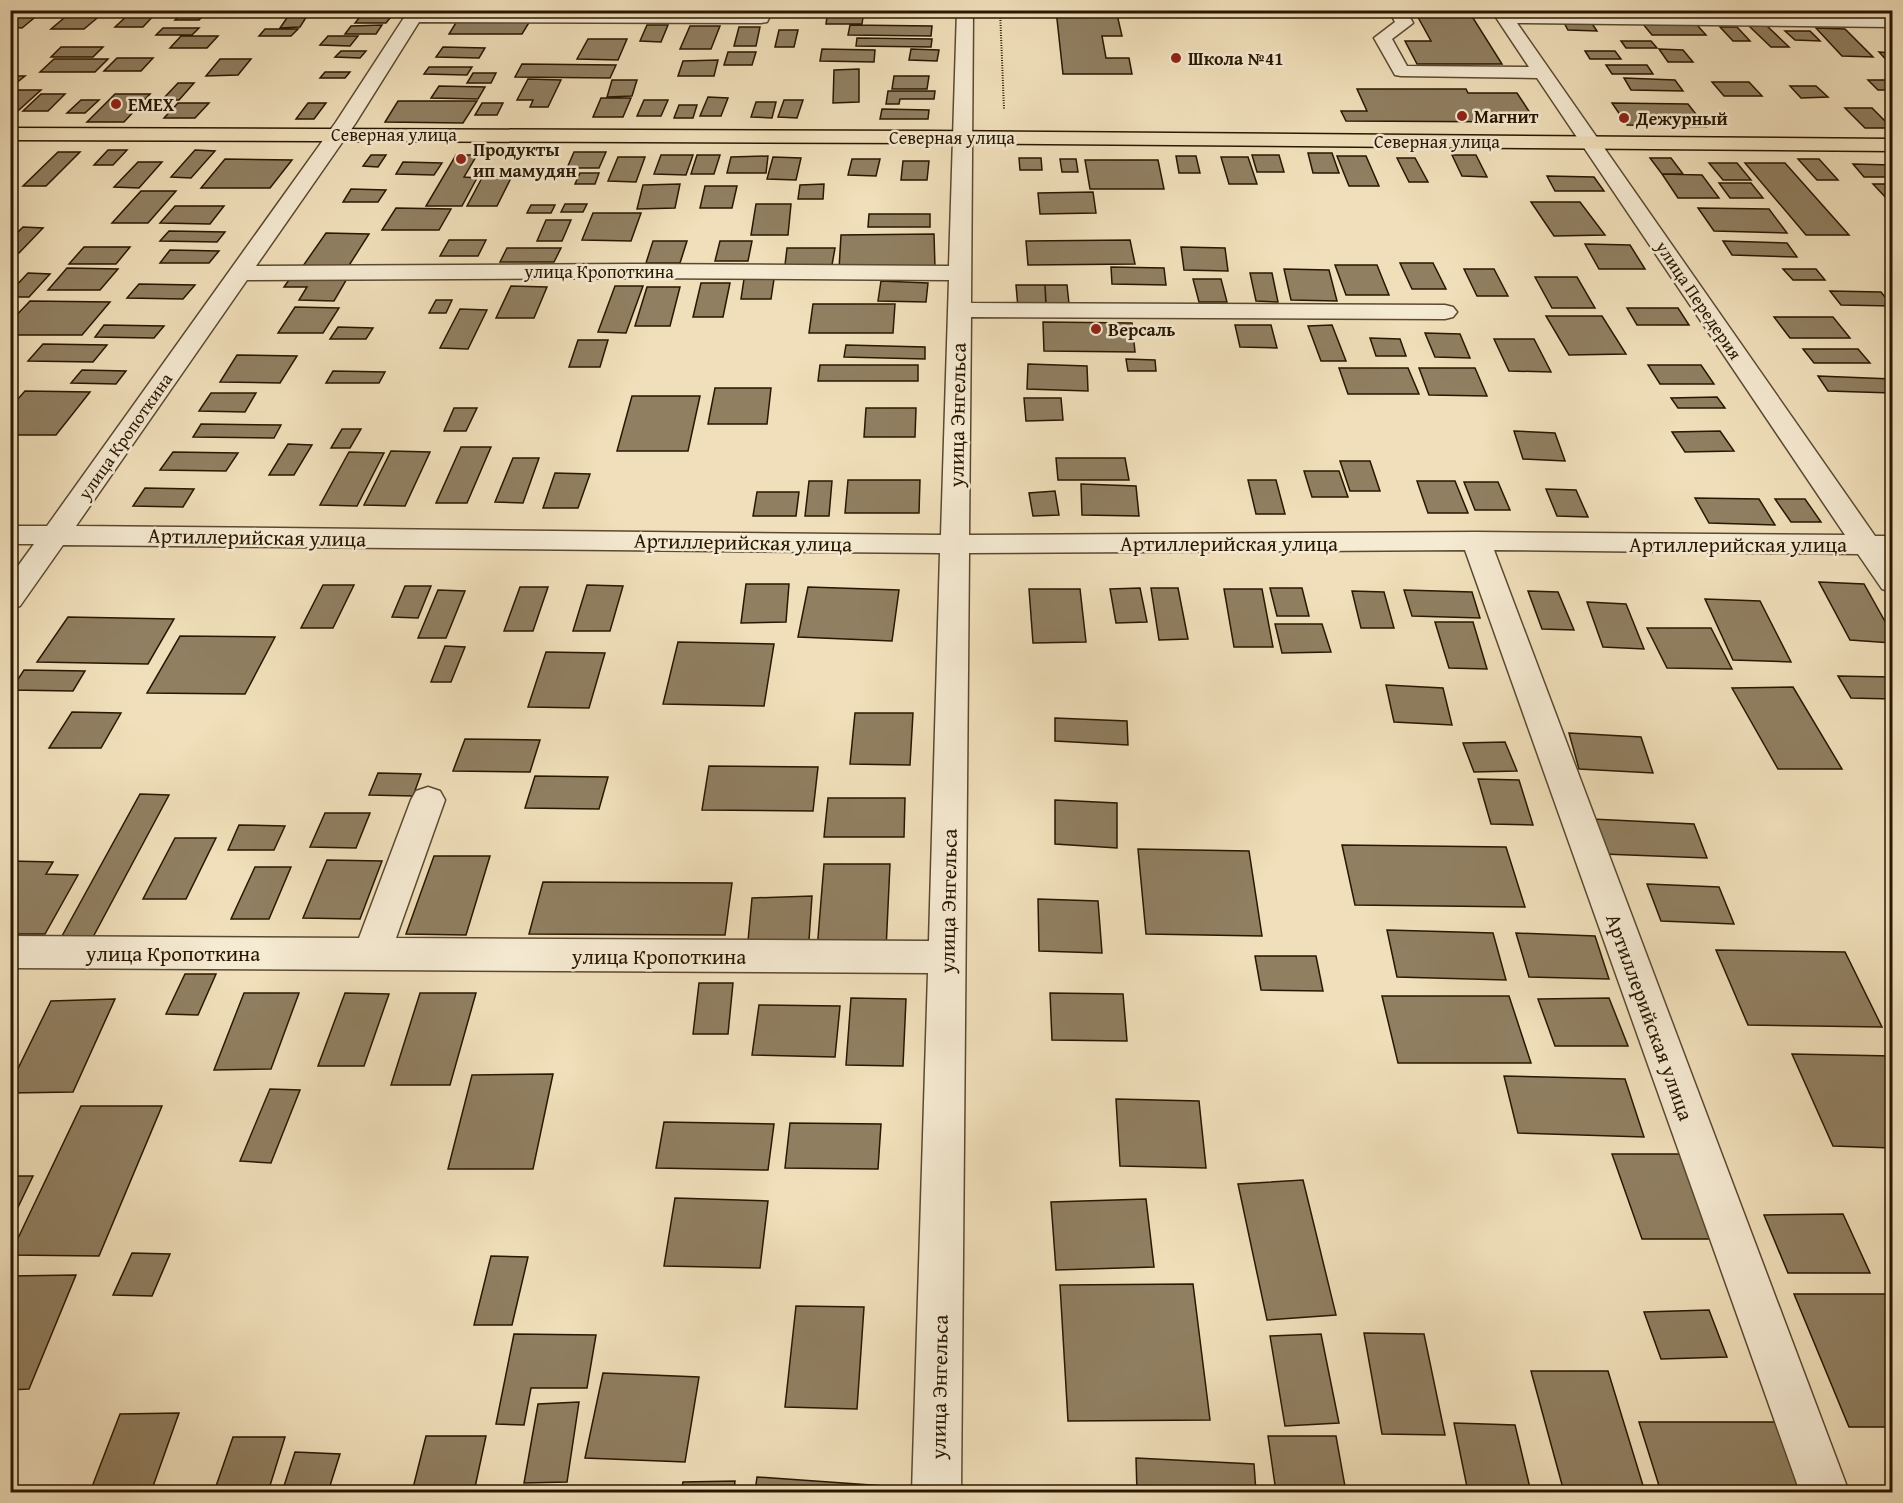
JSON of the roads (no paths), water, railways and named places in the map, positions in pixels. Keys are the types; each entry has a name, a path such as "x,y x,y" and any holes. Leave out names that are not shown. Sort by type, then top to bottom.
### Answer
{"main road":[{"name":"Северная улица","path":"10,134 963,137 1893,145"}],"street":[{"name":"улица Энгельса","path":"937,1492 965,10"},
{"path":"1397,10 1404,23 1383,38 1401,71 1542,73"},
{"name":"улица Кропоткина","path":"10,599 337,134 416,14 761,18"},
{"name":"улица Передерия","path":"1502,14 1590,142 1880,545 1893,582"},
{"name":"улица Передерия","path":"1502,14 1893,22"},
{"name":"улица Кропоткина","path":"238,273 632,271 960,273"},
{"path":"959,310 1445,312"},
{"name":"Артиллерийская улица","path":"10,535 955,544 1476,541 1880,545"},
{"name":"Артиллерийская улица","path":"1476,541 1825,1492"},
{"path":"371,955 428,800"},
{"name":"улица Кропоткина","path":"10,952 947,957"}],"place":[{"name":"Школа №41","path":"1176,58"},
{"name":"EMEX","path":"116,104"},
{"name":"Магнит","path":"1462,116"},
{"name":"Дежурный","path":"1624,118"},
{"name":"Продукты ип мамудян","path":"461,159"},
{"name":"Версаль","path":"1096,329"}]}
